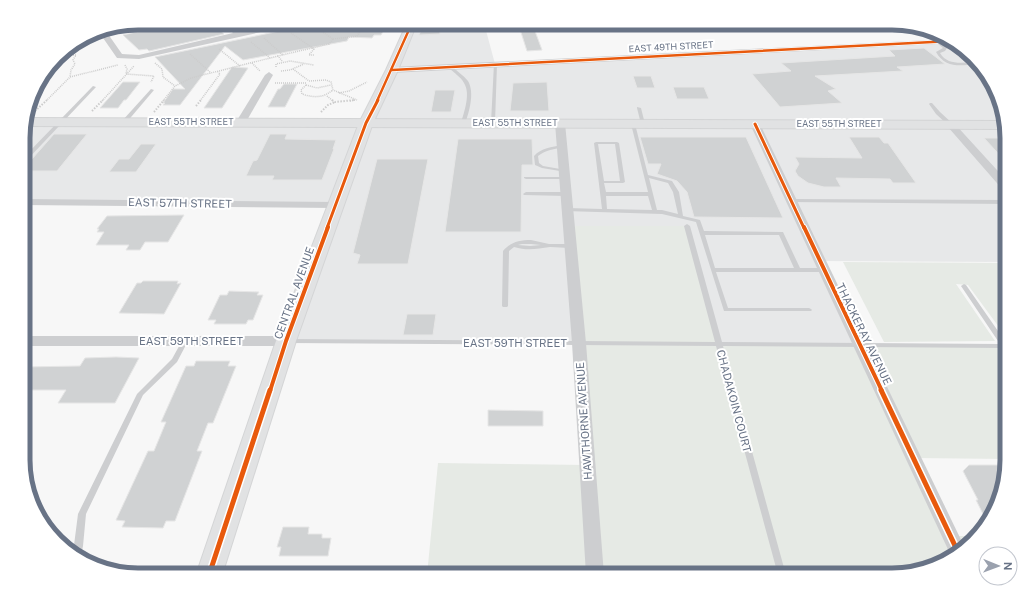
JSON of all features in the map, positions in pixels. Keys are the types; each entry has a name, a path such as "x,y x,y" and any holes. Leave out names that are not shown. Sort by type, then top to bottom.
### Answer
{"main road":[{"name":"EAST 55TH STREET","path":"31,122 999,125"}],"street":[{"path":"234,30 240,35"},
{"path":"105,35 120,56 129,57 145,56 251,32 266,30"},
{"name":"CENTRAL AVENUE","path":"211,568 286,341 366,123 392,70 409,30"},
{"name":"EAST 49TH STREET","path":"392,70 937,41"},
{"path":"241,122 268,77"},
{"name":"HAWTHORNE AVENUE","path":"560,123 579,343 595,568"},
{"name":"THACKERAY AVENUE","path":"755,124 790,201 956,547"},
{"path":"951,125 1000,180"},
{"name":"EAST 57TH STREET","path":"30,202 336,205"},
{"name":"EAST 59TH STREET","path":"30,341 286,341"}],"lane":[{"path":"937,41 945,48 944,50 938,52 946,62 958,64 969,63"},
{"path":"493,123 495,64"},
{"path":"450,67 466,82 468,87 463,123"},
{"path":"30,154 94,87"},
{"path":"124,122 150,87"},
{"path":"931,104 951,125"},
{"path":"639,108 638,124 646,176 655,212"},
{"path":"602,182 623,182 617,143 596,143 605,210"},
{"path":"562,146 546,149 536,156 537,164 564,175"},
{"path":"526,178 564,175"},
{"path":"646,176 670,182 676,192 681,217"},
{"path":"526,194 566,194"},
{"path":"603,194 651,194"},
{"path":"790,201 1000,202"},
{"path":"567,210 655,212 698,221 726,310 809,310"},
{"name":"CHADAKOIN COURT","path":"688,226 780,568"},
{"path":"702,232 781,233 798,270"},
{"path":"505,306 506,251 522,242 549,246 570,246"},
{"path":"713,270 823,270"},
{"path":"964,286 1000,338"},
{"path":"78,550 82,514 140,394 175,360 185,341"},
{"name":"EAST 59TH STREET","path":"286,341 1000,347"}],"path":[{"path":"292,30 312,48"},
{"path":"322,31 326,30"},
{"path":"322,31 333,39 357,36 361,30"},
{"path":"263,38 283,55"},
{"path":"154,112 175,86 191,78 329,44 333,39"},
{"path":"250,41 270,58"},
{"path":"218,48 240,66"},
{"path":"312,48 314,49 309,55 314,55"},
{"path":"185,50 211,73"},
{"path":"35,111 70,77 72,71 70,70 75,64 73,60 76,56 68,56"},
{"path":"278,56 282,61"},
{"path":"304,64 293,69 281,71 277,69 276,64 282,61 300,61 304,64 314,65"},
{"path":"154,62 162,69 163,77 175,86"},
{"path":"70,77 130,63"},
{"path":"92,112 137,63"},
{"path":"251,63 268,77 307,83 321,88 330,85"},
{"path":"293,69 307,83"},
{"path":"196,106 220,74 218,72"},
{"path":"126,74 154,76 154,80 150,87"},
{"path":"320,113 328,105 335,102 357,100 333,90 330,85 331,82 326,80 307,83 301,90 302,94 319,98 327,96 333,90"},
{"path":"338,93 349,91 367,82"},
{"path":"327,96 335,102"}],"shaded area":[{"path":"409,30 486,30 495,64 941,42 958,52 978,72 992,96 996,110 1000,131 1000,262 820,261 860,345 286,341 336,205 30,202 31,122 365,123"},
{"path":"569,226 687,226 719,345 1000,345 1000,459 914,458 950,536 968,536 958,546 934,560 899,568 428,568 438,463 587,465"},
{"path":"843,262 1000,263 1000,328 968,285 956,284 995,341 884,342"}],"building":[{"path":"145,30 219,30 224,34 149,51 147,49 139,50 123,35"},
{"path":"284,30 384,30 381,35 374,35 372,38 349,37 347,41 243,60 225,46 180,105 163,105 173,89 185,89 155,57"},
{"path":"421,30 440,30 440,34 419,35"},
{"path":"520,30 535,30 542,50 527,51"},
{"path":"924,48 945,64 897,67 903,71 815,76 836,89 828,91 842,103 780,107 752,74 791,71 781,63 895,56 889,50"},
{"path":"232,67 248,68 222,108 204,108"},
{"path":"633,76 651,76 655,88 637,88"},
{"path":"123,82 140,82 118,108 100,108"},
{"path":"547,82 549,111 510,111 513,83"},
{"path":"284,84 297,84 285,107 268,107 278,89 280,89"},
{"path":"673,87 704,87 709,99 677,99"},
{"path":"435,90 455,90 451,112 431,112"},
{"path":"54,134 87,134 57,171 30,171 30,161"},
{"path":"270,134 287,134 285,139 336,140 322,180 272,180 274,176 246,176 253,161 257,160"},
{"path":"640,137 746,137 783,218 694,217 687,192 677,181 657,174 661,164 648,164"},
{"path":"849,137 879,137 884,143 888,143 916,183 893,183 890,179 836,178 841,187 824,187 808,183 798,176 795,171 799,164 795,157 862,158"},
{"path":"984,138 1000,138 1000,155"},
{"path":"458,139 532,139 533,165 522,165 521,232 445,232"},
{"path":"141,144 156,144 136,172 109,172 119,159 129,159"},
{"path":"377,159 428,159 408,264 357,264 360,255 353,253"},
{"path":"184,215 168,242 145,242 140,250 126,250 129,245 96,245 104,232 97,232 99,229 97,229 107,216"},
{"path":"143,281 178,281 177,284 181,283 164,314 119,313 137,283 141,283"},
{"path":"229,291 259,292 257,295 263,295 253,320 248,320 246,324 214,324 216,320 208,320 220,295 227,295"},
{"path":"407,314 436,314 433,335 403,335"},
{"path":"85,358 139,358 115,403 58,403 66,390 30,390 30,367 80,366"},
{"path":"196,361 230,361 228,366 236,366 213,423 208,423 197,451 202,451 175,521 166,521 163,528 122,527 125,521 116,520 148,451 154,451 166,422 161,422 186,366 194,366"},
{"path":"488,410 543,411 543,426 488,426"},
{"path":"969,465 998,465 1000,469 992,502 984,517 976,500 978,500 963,471"},
{"path":"283,527 309,527 308,534 322,534 322,538 331,538 328,556 279,556 281,547 277,547"}],"cycle path":[{"path":"211,568 286,341 366,123 392,70 409,30"},
{"path":"392,70 941,42"},
{"path":"755,124 956,547"}]}
